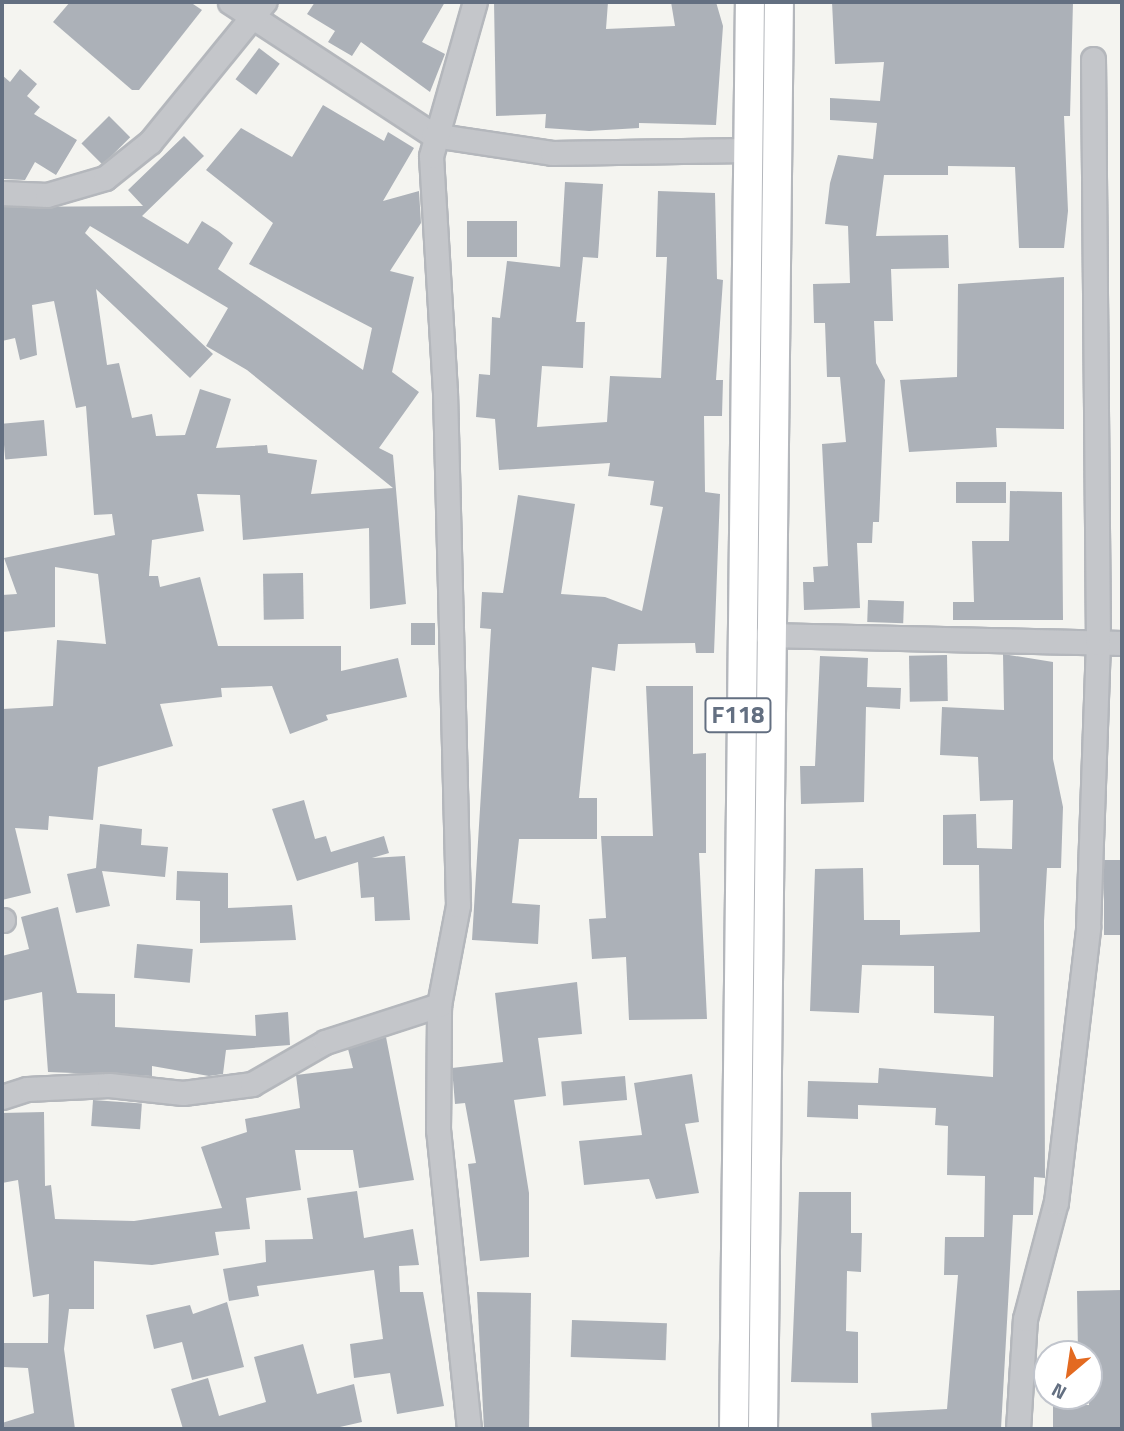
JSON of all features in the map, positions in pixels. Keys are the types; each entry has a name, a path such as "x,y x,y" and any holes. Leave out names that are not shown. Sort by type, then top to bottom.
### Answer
{"main road":[{"name":"F118","path":"734,1429 750,2"},
{"name":"F118","path":"763,1429 767,635 779,2"}],"street":[{"path":"230,2 258,10 433,135 552,153 747,150"},
{"path":"469,1429 438,1130 439,1005 457,905 433,135 463,59 475,2"},
{"path":"2,193 47,195 105,178 149,142 258,10"},
{"path":"1018,1429 1025,1319 1053,1219 1075,1074 1088,928 1098,643 1093,59"},
{"path":"767,635 1122,643"},
{"path":"2,1097 27,1089 109,1085 183,1093 252,1084 325,1042 439,1005"}],"building":[{"path":"70,2 190,2 202,10 139,90 132,90 53,22"},
{"path":"315,2 445,2 422,42 445,54 430,92 361,42 352,56 328,42 335,31 307,14"},
{"path":"494,2 608,2 606,29 675,26 671,2 716,2 723,26 716,125 639,123 639,128 589,131 545,128 546,114 496,116"},
{"path":"832,2 1073,2 1070,116 1064,116 1068,211 1064,248 1019,248 1015,167 948,166 948,175 884,175 876,236 948,235 949,268 891,269 893,321 874,321 876,363 885,380 879,522 873,522 872,543 857,543 860,608 804,610 803,582 814,582 813,567 828,566 822,444 846,442 840,377 827,377 825,323 814,323 813,284 850,283 848,226 825,224 830,183 838,155 873,159 877,123 830,120 830,98 880,101 884,62 835,64"},
{"path":"259,48 280,64 256,95 236,79"},
{"path":"20,69 37,84 27,96 40,107 34,114 77,140 56,175 35,162 25,180 2,179 2,75 10,82"},
{"path":"323,105 384,141 388,132 414,148 383,201 419,191 421,223 390,271 414,277 392,372 419,392 379,448 393,455 406,604 370,609 369,528 243,540 240,495 197,494 204,531 152,540 149,576 158,576 160,587 200,577 218,646 341,646 341,671 398,658 407,697 326,715 328,720 290,734 272,686 221,688 222,697 160,704 173,746 98,767 93,820 49,816 48,830 15,828 31,893 2,900 3,709 53,706 57,640 106,644 98,574 55,567 55,627 2,632 2,595 17,594 4,558 115,535 112,514 94,515 86,406 76,408 54,301 32,305 37,355 20,360 15,338 2,341 2,207 143,206 128,190 184,136 204,156 142,216 188,244 202,221 218,231 233,243 218,269 363,370 372,328 249,264 273,223 206,170 241,128 292,157","holes":["90,226 228,308 206,346 247,370 393,488 311,494 317,460 268,453 267,445 216,448 231,399 200,389 185,435 156,436 152,414 132,418 119,363 107,365 96,289 190,378 213,354 85,233"]},
{"path":"109,116 130,137 103,165 81,144"},
{"path":"565,182 603,184 598,258 583,257 576,322 585,322 583,368 542,366 537,427 607,422 610,376 661,378 667,257 656,257 658,191 715,193 717,279 723,280 716,380 723,380 722,416 704,416 705,492 720,494 714,653 696,653 695,643 618,644 615,671 592,667 579,798 597,798 597,839 519,839 512,903 540,905 538,944 472,940 491,629 480,628 482,592 503,593 518,495 575,504 561,594 605,597 642,611 663,507 650,505 654,481 608,476 610,463 499,470 495,419 476,417 479,374 490,375 492,317 500,318 507,261 560,267"},
{"path":"467,221 517,221 517,257 467,257"},
{"path":"1064,277 1064,429 996,428 997,447 909,452 900,380 957,377 958,284"},
{"path":"44,420 47,456 5,460 2,424"},
{"path":"956,482 1006,482 1006,503 956,503"},
{"path":"1010,491 1062,492 1063,620 953,620 953,602 974,602 972,541 1009,541"},
{"path":"303,573 304,619 264,620 263,574"},
{"path":"868,600 904,601 903,623 867,622"},
{"path":"411,623 435,623 435,645 411,645"},
{"path":"1003,654 1053,662 1053,759 1063,807 1061,868 1047,868 1044,921 1045,1178 1034,1177 1033,1215 1013,1215 1001,1429 872,1429 871,1413 947,1409 958,1275 944,1275 945,1237 984,1237 985,1176 947,1175 948,1126 935,1125 936,1108 858,1105 858,1119 807,1117 808,1081 878,1083 879,1068 993,1077 994,1016 934,1013 934,966 862,965 859,1013 810,1011 815,869 863,868 864,920 900,920 900,935 980,932 979,865 943,865 943,815 976,814 977,848 1012,849 1013,800 980,801 978,757 940,755 942,707 1004,710"},
{"path":"947,655 948,701 910,702 909,656"},
{"path":"820,656 868,658 867,687 901,688 900,709 866,707 864,802 801,804 800,766 815,766"},
{"path":"646,686 693,686 693,754 706,753 706,853 699,853 707,1019 629,1020 626,957 592,959 589,919 606,918 601,836 653,836"},
{"path":"304,800 315,839 326,836 331,852 384,836 389,853 372,858 405,856 410,920 375,921 374,897 361,898 358,862 297,881 272,809"},
{"path":"100,824 142,829 141,845 168,847 165,877 102,871 110,906 76,913 67,874 96,868"},
{"path":"1104,860 1122,860 1122,935 1104,935"},
{"path":"177,871 228,873 228,908 292,905 296,940 200,943 200,901 176,900"},
{"path":"58,907 77,993 115,994 115,1027 256,1036 255,1015 288,1012 290,1045 226,1050 223,1074 209,1076 152,1066 152,1076 48,1072 42,992 2,1001 2,956 29,949 21,917"},
{"path":"137,944 193,949 190,983 134,978"},
{"path":"577,982 582,1034 538,1038 546,1096 514,1100 529,1193 529,1257 480,1261 468,1164 476,1163 465,1103 455,1104 452,1068 503,1062 495,993"},
{"path":"386,1037 414,1180 359,1188 353,1150 295,1150 301,1190 246,1198 250,1229 215,1232 219,1255 152,1265 94,1261 94,1309 69,1309 64,1349 75,1429 2,1429 2,1423 34,1413 28,1368 3,1367 4,1343 48,1343 49,1294 33,1297 18,1180 2,1183 2,1113 44,1112 45,1186 51,1185 55,1219 134,1221 222,1208 201,1147 247,1132 245,1119 300,1108 296,1075 353,1068 348,1049"},
{"path":"692,1074 699,1122 685,1124 699,1193 656,1199 649,1179 584,1185 579,1141 642,1135 634,1083"},
{"path":"625,1076 627,1100 563,1105 561,1082"},
{"path":"93,1100 142,1103 140,1129 91,1126"},
{"path":"357,1191 364,1238 413,1229 419,1265 399,1266 400,1292 423,1292 444,1406 397,1414 390,1373 354,1378 350,1344 383,1339 374,1270 257,1286 259,1296 229,1301 223,1269 266,1262 265,1240 313,1239 307,1198"},
{"path":"799,1192 851,1192 851,1233 862,1233 861,1272 847,1271 846,1331 858,1332 858,1383 791,1382"},
{"path":"1122,1290 1122,1429 1053,1429 1053,1410 1103,1410 1103,1340 1078,1340 1077,1291"},
{"path":"477,1292 531,1293 529,1429 484,1429"},
{"path":"227,1302 244,1367 192,1380 182,1342 154,1349 146,1315 190,1305 193,1314"},
{"path":"572,1320 667,1323 666,1360 571,1357"},
{"path":"303,1344 317,1394 354,1384 362,1422 331,1429 183,1429 171,1389 208,1378 219,1416 266,1402 254,1357"}]}
